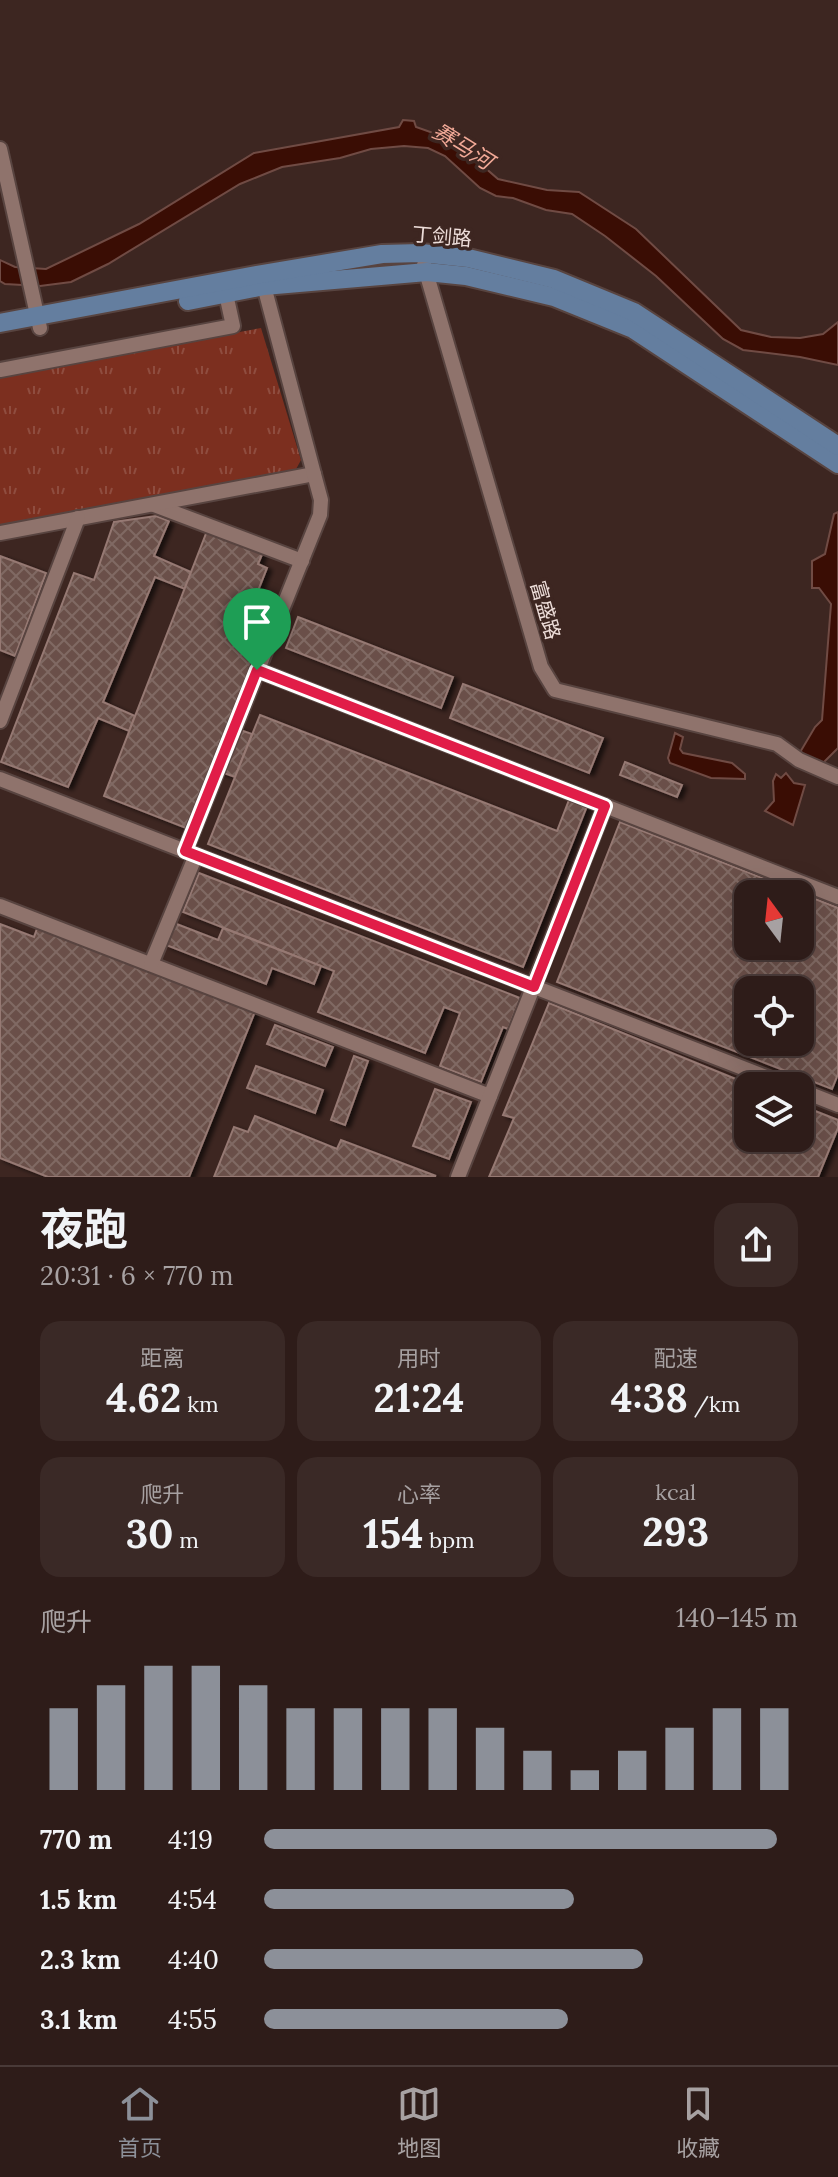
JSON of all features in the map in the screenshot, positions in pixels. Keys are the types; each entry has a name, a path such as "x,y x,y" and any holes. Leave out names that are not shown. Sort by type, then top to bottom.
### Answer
{"main road":[{"name":"丁剑路","path":"0,323 382,254 421,253 468,258 554,279 634,312 838,446"},
{"name":"丁剑路","path":"0,335 37,314 226,294 264,286 427,272 466,276 554,297 633,329 838,464"}],"street":[{"path":"0,149 37,314"},
{"name":"富盛路","path":"421,253 541,667 555,690 777,744 799,760 838,777"},
{"path":"151,964 257,670 320,515 321,500 264,286"},
{"path":"0,370 233,326 226,294"},
{"path":"0,533 314,474"},
{"path":"153,504 302,561"},
{"path":"1,714 78,518"},
{"path":"257,670 838,897"},
{"path":"0,779 753,1072"},
{"path":"458,1177 605,806"},
{"path":"0,906 490,1096"},
{"path":"814,1095 837,1103"}],"green space":[{"path":"261,328 301,460 295,471 0,525 0,376"}],"shaded area":[{"path":"403,120 414,121 416,127 453,140 498,179 547,190 579,192 636,229 741,330 771,337 800,338 823,334 838,322 838,365 743,350 723,339 656,276 572,214 496,196 480,188 445,156 428,148 404,146 371,149 340,158 282,167 240,184 108,264 71,282 40,286 0,281 0,260 15,267 46,269 139,224 254,153 399,127"},
{"path":"838,512 838,748 821,765 799,754 822,720 831,604 819,588 812,588 812,561 825,554 834,514"},
{"path":"675,733 683,737 680,749 683,753 732,763 745,774 745,779 711,778 670,763 668,758"},
{"path":"786,773 794,783 805,785 793,825 765,811 774,801 773,781 776,774 781,778"}],"building":[{"path":"156,516 169,521 154,556 191,572 185,589 155,577 103,702 135,716 129,731 98,718 68,787 1,762 74,573 94,580 114,522"},
{"path":"207,531 263,552 258,564 267,568 254,601 275,609 229,726 252,734 235,777 210,768 186,828 104,796"},
{"path":"0,556 46,573 15,656 0,650"},
{"path":"298,617 453,677 441,708 286,648"},
{"path":"463,684 603,738 589,773 450,718"},
{"path":"260,715 557,831 569,800 587,806 523,967 208,844"},
{"path":"625,762 682,785 677,797 620,775"},
{"path":"620,822 767,880 734,880 734,960 814,960 814,899 838,908 838,1074 832,1089 814,1082 814,1072 788,1072 747,1056 814,1056 814,976 734,976 734,1051 557,982"},
{"path":"199,873 520,998 508,1029 503,1027 481,1082 440,1066 460,1013 444,1007 425,1053 318,1012 334,971 183,912"},
{"path":"39,923 256,1009 189,1177 48,1177 0,1158 0,924 34,937"},
{"path":"174,923 218,940 223,928 321,966 314,984 272,968 266,984 166,945"},
{"path":"549,1003 734,1078 734,1152 814,1152 814,1111 838,1120 838,1128 818,1177 489,1177 514,1118 503,1115"},
{"path":"275,1025 333,1047 325,1066 267,1044"},
{"path":"354,1056 368,1061 345,1125 331,1120"},
{"path":"256,1066 323,1090 315,1113 247,1088"},
{"path":"435,1089 471,1102 449,1159 413,1146"},
{"path":"255,1116 337,1149 341,1140 436,1176 214,1177 234,1127 248,1132"}],"route":[{"path":"257,670 605,806 534,987 185,851 257,670"}],"water label":[{"name":"赛马河","path":"463,146"}]}
